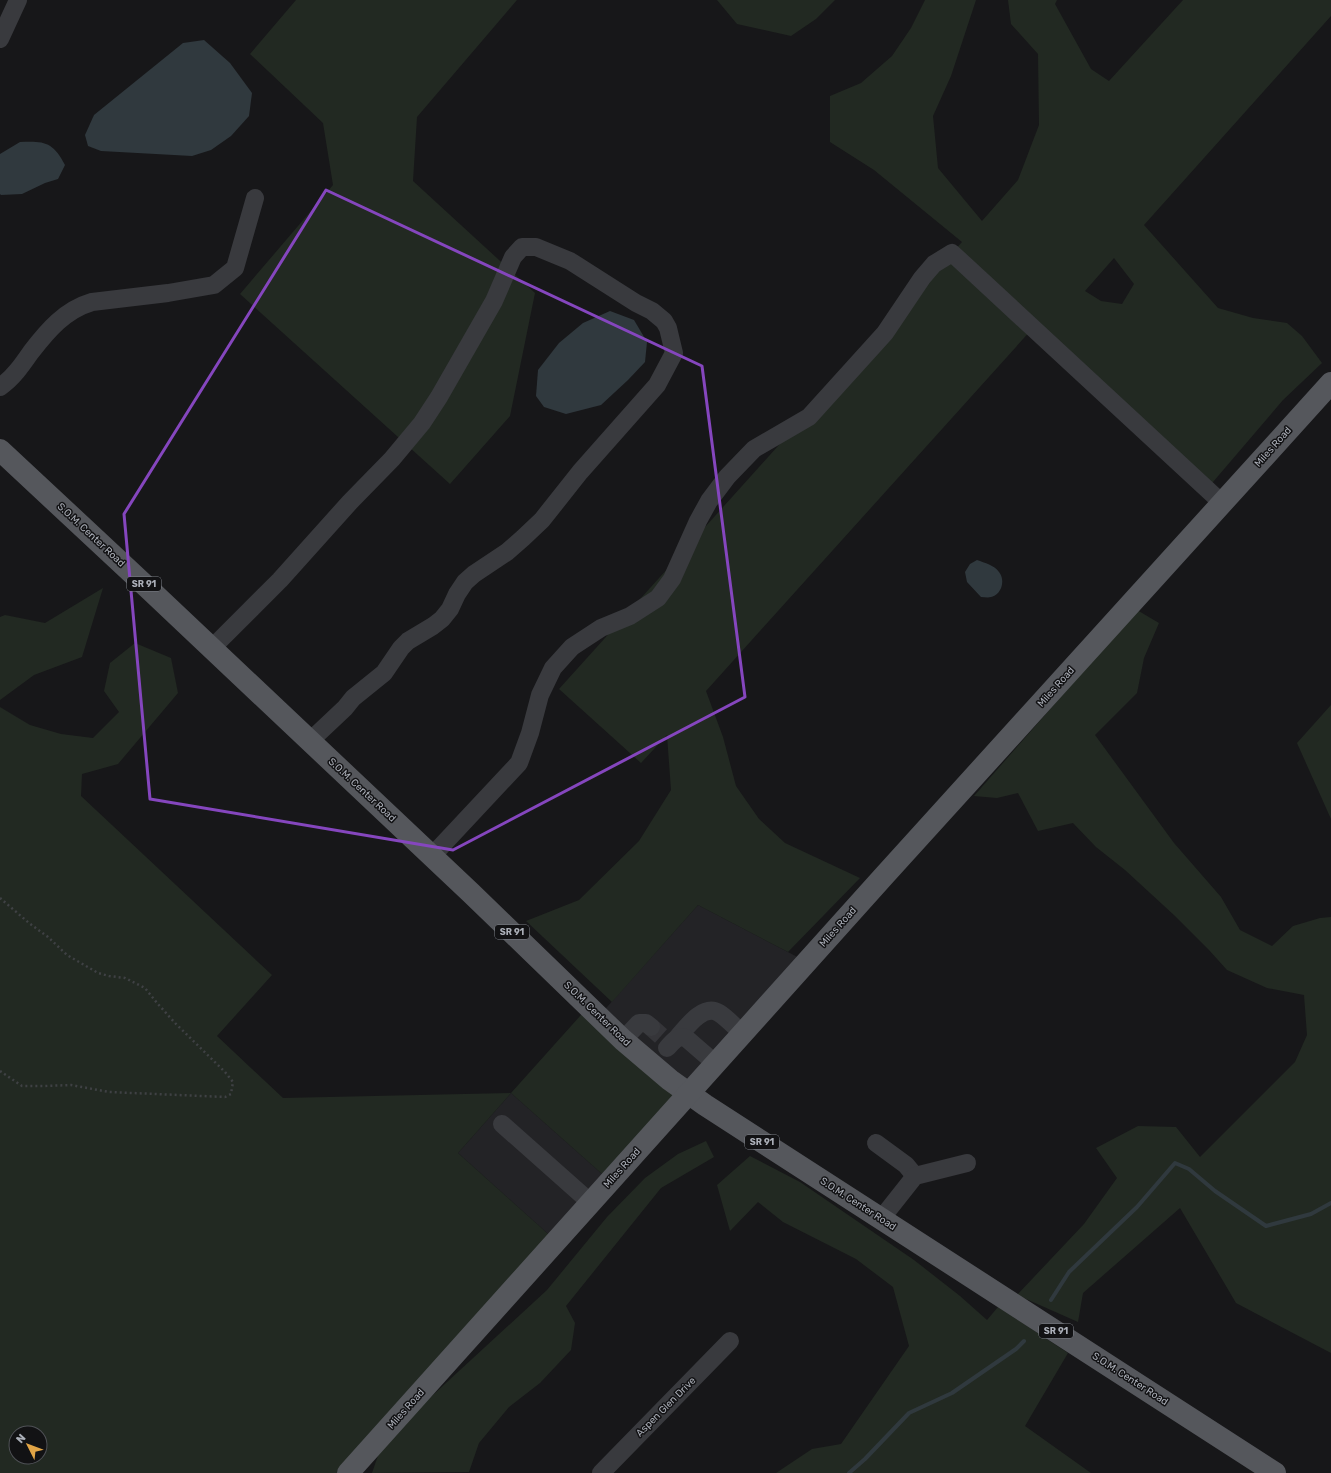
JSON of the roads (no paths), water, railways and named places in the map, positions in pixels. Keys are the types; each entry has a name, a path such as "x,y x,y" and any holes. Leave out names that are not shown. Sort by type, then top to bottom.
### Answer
{"main road":[{"name":"Miles Road","path":"348,1473 716,1064 742,1033 1331,383"},
{"name":"S.O.M. Center Road","path":"0,450 212,648 651,1065 688,1094 1275,1473"}],"street":[{"path":"0,39 18,0"},
{"path":"0,387 15,375 57,321 81,305 92,302 168,293 214,285 235,268 255,198"},
{"path":"212,648 280,580 350,502 392,459 422,423 439,397 494,301 513,257 522,247 536,247 570,262 636,303 652,311 664,321 671,336 674,353 657,385 580,472 542,520 507,552 474,574 465,582 456,594 450,609 442,619 408,641 401,648 384,673 353,698 345,708 310,741"},
{"path":"432,856 519,762 530,733 540,695 553,668 572,647 601,628 630,616 658,598 672,579 698,521 709,501 727,477 754,450 809,417 884,333 922,278 934,264 952,253 1222,503"},
{"path":"651,1065 664,1037 703,1012 714,1010 720,1013 742,1033"},
{"path":"624,1040 639,1023 646,1023 664,1037 681,1036 686,1038 716,1064"},
{"path":"502,1124 591,1203"},
{"path":"876,1143 906,1165 915,1176"},
{"path":"881,1219 915,1176 967,1163"},
{"name":"Aspen Glen Drive","path":"601,1473 730,1341"}],"waterway":[{"path":"1051,1300 1069,1272 1137,1207 1175,1163 1189,1169 1215,1191 1266,1226 1311,1214 1331,1203"},
{"path":"849,1473 865,1459 909,1413 952,1393 1016,1349 1024,1341"}],"tunnel":[{"path":"651,1027 661,1036"}]}
